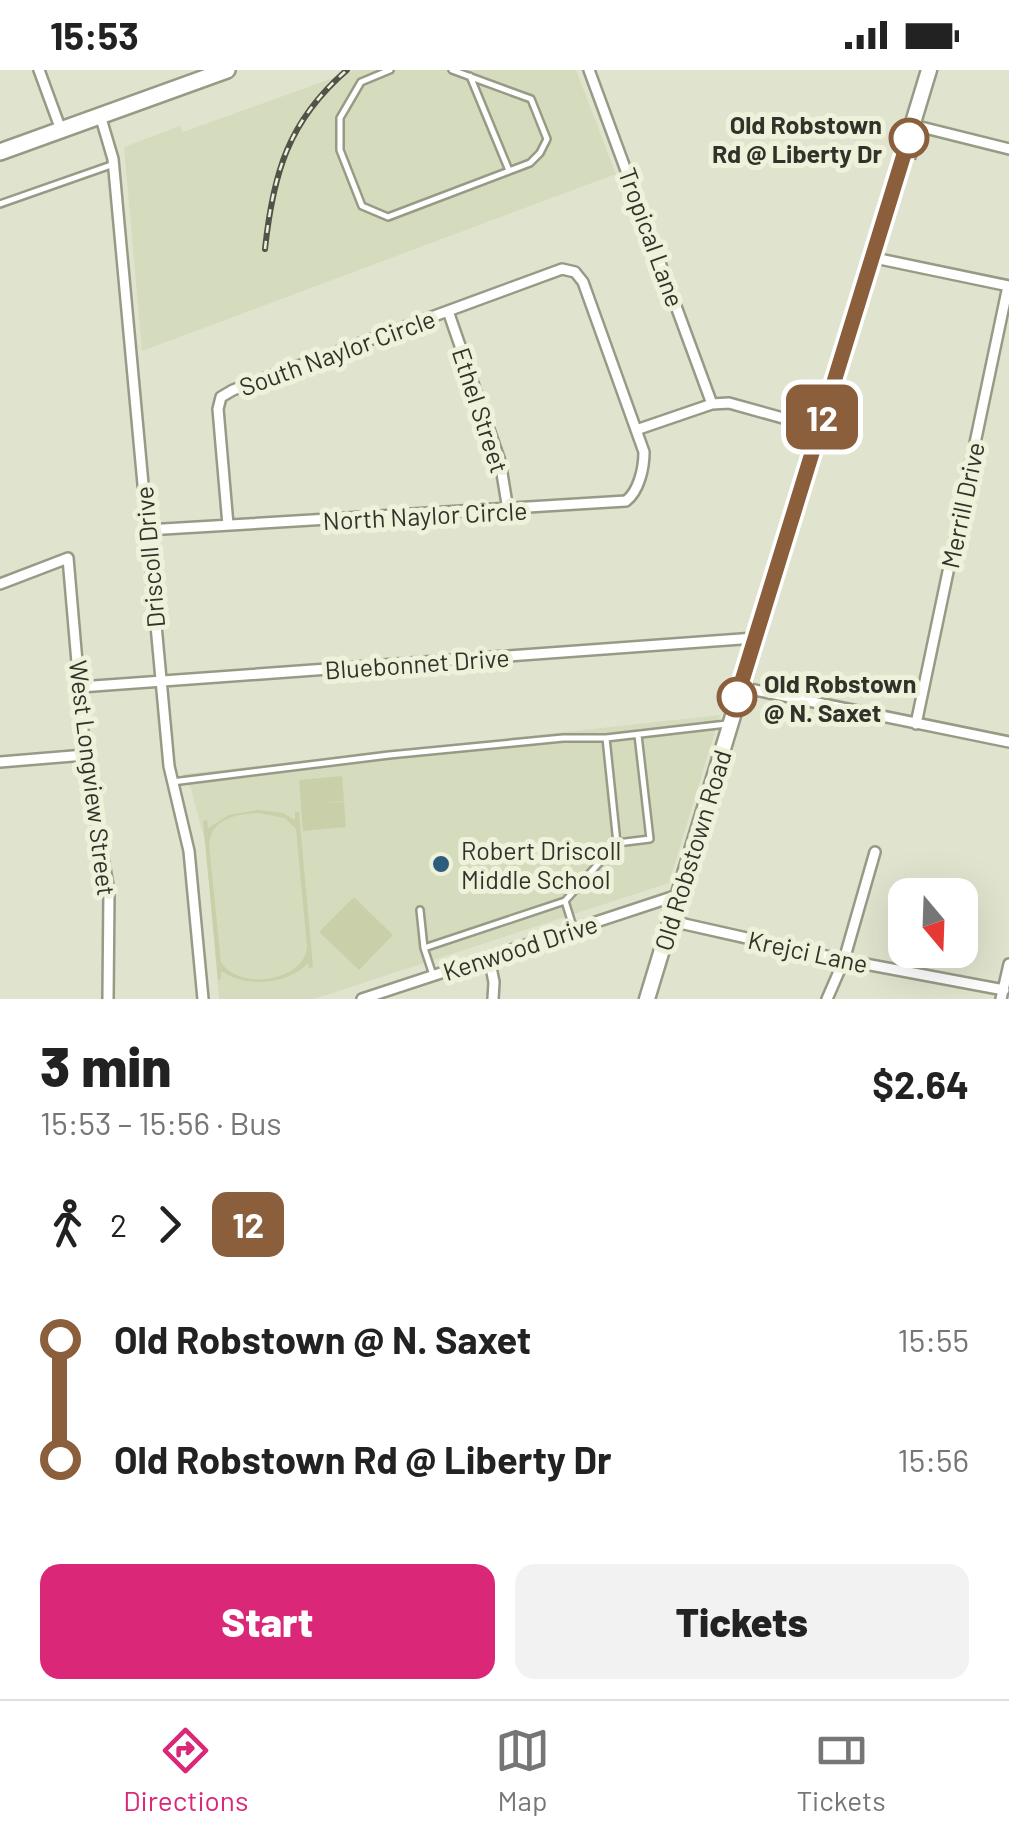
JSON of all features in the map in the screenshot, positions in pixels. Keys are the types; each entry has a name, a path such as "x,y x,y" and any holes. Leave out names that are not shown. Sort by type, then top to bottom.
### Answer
{"main road":[{"path":"0,152 196,75 227,70"}],"street":[{"path":"40,70 61,130"},
{"name":"Tropical Lane","path":"589,70 712,404"},
{"name":"Old Robstown Road","path":"647,999 929,70"},
{"name":"Driscoll Drive","path":"100,115 114,164 160,681 172,782 189,851 202,999"},
{"path":"913,124 1009,149"},
{"path":"870,257 1009,286"},
{"name":"South Naylor Circle","path":"228,525 218,409 221,397 562,270 575,272"},
{"name":"North Naylor Circle","path":"147,530 626,502 633,496 644,463 583,282 575,272"},
{"name":"Merrill Drive","path":"916,724 1009,286"},
{"name":"Ethel Street","path":"448,311 500,461 508,510"},
{"path":"636,430 712,404 747,406 819,428"},
{"name":"West Longview Street","path":"0,584 68,558 85,754 108,891 108,999"},
{"name":"Bluebonnet Drive","path":"80,687 755,638"},
{"path":"740,687 1009,742"},
{"path":"0,762 85,754"},
{"path":"827,999 844,960 875,852"},
{"name":"Kenwood Drive","path":"362,999 679,895"},
{"name":"Krejci Lane","path":"671,921 1002,994"},
{"path":"489,958 493,999"},
{"path":"1002,994 1009,964"}],"lane":[{"path":"390,70 360,82 340,118 340,150 362,206 388,217 508,168 530,163 540,153 546,139 531,98 452,70"},
{"path":"470,76 508,168"},
{"path":"0,204 114,164"},
{"path":"172,782 389,755 729,724"},
{"path":"424,948 565,901 617,843 650,839 638,735"},
{"path":"606,738 617,843"},
{"path":"565,901 574,930"},
{"path":"420,910 424,948 433,976"}],"shaded area":[{"path":"355,70 576,70 616,174 142,351 124,147 180,126 183,132"},
{"name":"Robert Driscoll Middle School","path":"720,715 669,883 314,999 219,999 206,845 183,774"},
{"path":"342,776 344,801 325,803 344,802 346,827 303,831 299,780"},
{"path":"259,810 283,813 295,820 295,812 299,812 313,967 309,968 308,963 289,976 266,982 242,980 221,971 218,980 203,821 207,820 208,828 229,815","holes":["259,813 285,818 296,829 307,947 303,959 283,975 241,977 221,962 211,836 220,823 234,816"]},
{"path":"354,897 393,935 359,970 319,932"}],"railway":[{"path":"265,249 273,197 287,150 310,109 347,70"}],"bus line":[{"name":"12","path":"737,697 909,138"}],"place":[{"name":"Old Robstown Rd @ Liberty Dr","path":"909,138"},
{"name":"Old Robstown @ N. Saxet","path":"737,697"},
{"name":"Robert Driscoll Middle School","path":"441,864"}]}
